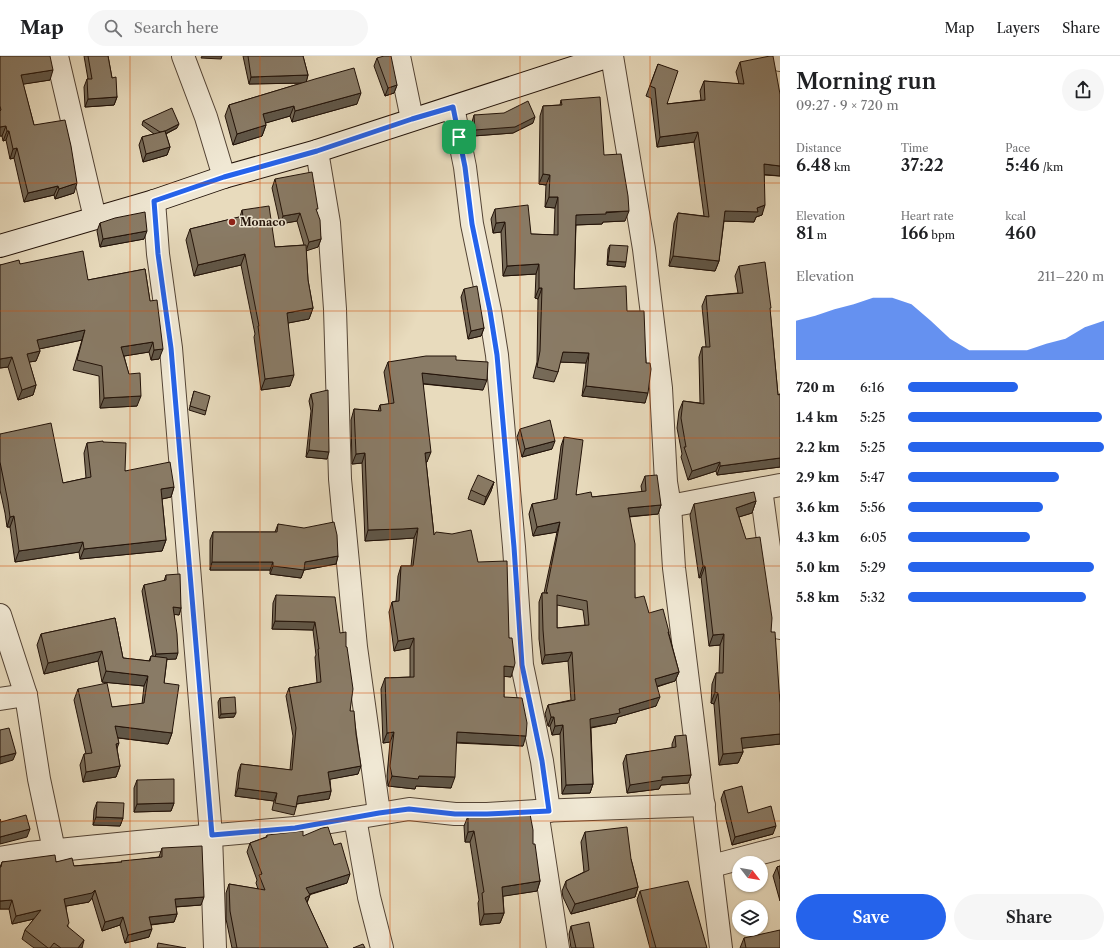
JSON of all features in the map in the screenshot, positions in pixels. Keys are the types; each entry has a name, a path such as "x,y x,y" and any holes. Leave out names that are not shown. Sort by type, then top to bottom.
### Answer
{"street":[{"path":"57,56 95,218"},
{"path":"184,56 206,117 224,177"},
{"path":"399,56 412,119"},
{"path":"0,246 154,201 224,177 317,151 412,119 453,107 568,62 609,56"},
{"path":"612,56 644,249 661,388 666,482 670,506 674,568 722,948"},
{"path":"779,56 780,60"},
{"path":"453,107 465,167 472,224 490,311 497,355 514,547 522,665 542,761 543,811 558,948"},
{"path":"317,151 329,223 335,309 340,479 356,648 379,813"},
{"path":"154,201 158,254 171,348 212,835 215,948"},
{"path":"670,506 770,487 780,628"},
{"path":"0,615 26,695 39,780 54,850"},
{"path":"0,699 26,695"},
{"path":"0,858 54,850 295,828 409,809 455,814 487,814 704,805"},
{"path":"355,818 369,897 382,948"},
{"path":"712,866 780,848"}],"building":[{"path":"0,56 50,56 53,70 21,75 34,125 65,120 77,183 59,189 58,186 28,193 17,148 13,149 9,131 7,131 6,126 0,127"},
{"path":"88,56 108,56 112,78 116,77 117,97 88,99 87,79 92,79"},
{"path":"248,56 303,56 308,75 251,77"},
{"path":"391,56 397,85 388,88 377,58"},
{"path":"773,56 780,94 780,166 764,164 765,205 757,208 758,212 725,211 719,261 673,256 678,213 709,217 698,132 660,137 655,88 650,86 658,64 678,71 667,104 705,100 704,81 744,84 740,62"},
{"path":"354,68 361,93 295,111 294,106 263,114 266,125 237,134 229,105"},
{"path":"600,97 604,155 621,154 629,211 606,212 606,214 576,215 574,289 626,286 627,311 644,311 646,363 650,363 651,369 648,393 586,386 589,353 563,352 558,372 537,367 540,351 542,288 539,288 539,264 507,266 505,222 496,223 495,209 528,205 531,234 558,235 558,197 549,197 550,175 543,174 543,106 562,105 561,100"},
{"path":"528,101 535,117 515,127 475,130 474,115 504,113"},
{"path":"172,108 179,124 165,131 160,132 143,121"},
{"path":"165,131 170,147 146,154 142,137"},
{"path":"312,172 318,209 316,209 320,220 321,239 309,242 300,213 283,216 275,179"},
{"path":"269,206 275,247 306,245 308,280 313,308 287,313 294,375 265,379 259,326 245,254 198,265 190,229 243,216 242,210"},
{"path":"145,212 147,231 103,239 100,223 115,218"},
{"path":"610,245 628,246 626,262 608,261"},
{"path":"83,251 88,280 145,269 150,301 157,300 163,349 154,350 153,342 121,347 129,374 140,373 141,396 104,398 102,366 77,360 85,330 37,340 40,351 27,354 36,385 22,390 12,357 0,359 0,265 19,260 20,264"},
{"path":"765,262 771,308 778,395 780,394 780,458 720,466 720,462 692,471 684,447 686,447 681,418 683,401 704,404 702,347 710,347 706,296 743,293 739,266"},
{"path":"477,286 484,328 471,331 464,289"},
{"path":"426,356 456,356 456,360 488,362 487,380 422,373 431,452 425,453 434,535 436,532 452,534 471,530 478,562 507,561 509,638 512,638 515,663 514,667 504,666 504,697 522,698 527,723 526,736 457,732 455,777 419,776 418,779 392,776 390,766 394,732 387,733 385,678 414,677 414,638 398,641 392,602 399,601 401,566 413,566 418,528 368,530 365,453 356,454 354,409 381,411 380,405 394,403 388,362"},
{"path":"328,390 329,452 309,450 313,404 311,394"},
{"path":"194,391 210,396 206,411 190,406"},
{"path":"550,420 555,441 525,449 520,429"},
{"path":"51,423 63,483 91,477 87,443 103,441 126,443 125,471 170,462 174,487 161,489 166,540 84,549 83,542 19,551 14,516 10,517 0,462 0,434"},
{"path":"564,437 583,440 576,495 591,492 592,497 646,491 645,476 657,475 661,505 628,508 635,544 635,598 644,596 649,613 663,609 679,672 655,679 660,697 619,709 620,713 590,719 593,784 566,785 563,725 555,726 554,717 551,717 548,705 575,700 572,652 545,655 542,593 546,593 560,522 537,527 532,504 557,499","holes":["557,595 587,601 589,625 557,628"]},
{"path":"478,475 494,482 486,497 471,490"},
{"path":"754,492 756,501 736,508 746,539 760,537 772,618 771,632 775,632 780,703 780,734 741,738 743,752 723,754 718,693 715,692 716,673 723,673 724,634 713,635 705,566 703,566 694,504"},
{"path":"334,522 337,535 338,556 305,562 304,570 273,566 273,562 212,562 213,532 277,532 278,524 304,528"},
{"path":"180,574 181,608 173,607 178,653 156,654 144,585 166,580 166,575"},
{"path":"276,595 335,597 340,633 346,632 346,647 353,689 350,711 354,711 361,766 328,772 331,791 298,796 296,807 275,803 277,793 238,788 241,764 292,770 296,728 289,688 321,682 319,649 315,622 275,621"},
{"path":"115,618 123,658 150,661 151,656 167,658 164,683 179,685 172,733 115,726 119,743 116,744 120,766 86,772 84,754 92,753 78,689 107,683 112,707 144,703 148,676 106,671 102,651 48,663 41,634"},
{"path":"235,697 236,713 221,714 220,698"},
{"path":"9,728 16,753 0,757 0,730"},
{"path":"686,735 691,775 662,777 662,780 630,785 626,755 676,747 675,736"},
{"path":"174,779 174,803 137,804 137,780"},
{"path":"742,786 748,813 771,806 776,826 735,837 724,791"},
{"path":"97,802 124,803 123,818 96,817"},
{"path":"530,814 533,830 533,844 535,844 540,881 502,887 504,913 484,914 482,893 484,892 474,831 468,832 468,816"},
{"path":"26,815 30,829 0,837 0,819 1,822"},
{"path":"328,827 334,845 341,843 350,874 306,888 310,895 305,898 328,948 237,948 230,911 229,884 265,890 259,875 262,874 250,843 267,837 267,835 303,831 303,836"},
{"path":"627,827 631,859 638,887 575,904 566,887 566,881 589,870 585,832"},
{"path":"202,846 204,897 175,899 177,914 149,917 152,929 128,935 123,917 105,922 95,890 92,893 64,899 69,923 67,926 84,940 78,948 61,948 54,943 50,948 48,948 25,930 41,910 16,916 12,900 0,901 0,867 2,862 55,855 56,862 72,858 74,866 162,857 162,848"},
{"path":"780,866 780,879 777,867"},
{"path":"688,881 707,948 656,948 640,891"},
{"path":"589,922 594,948 576,948 571,926"},
{"path":"780,930 780,948 746,948 744,938 753,936 768,936 768,933"},
{"path":"158,943 186,948 157,948"},
{"path":"363,944 365,948 353,948"}],"place":[{"name":"Monaco","path":"232,222"}],"route":[{"path":"453,107 459,137 465,167 472,224 490,311 497,355 514,547 522,665 542,761 549,811 455,814 409,809 295,828 212,835 171,348 158,254 154,201 224,177 317,151 412,119 453,107"}]}
